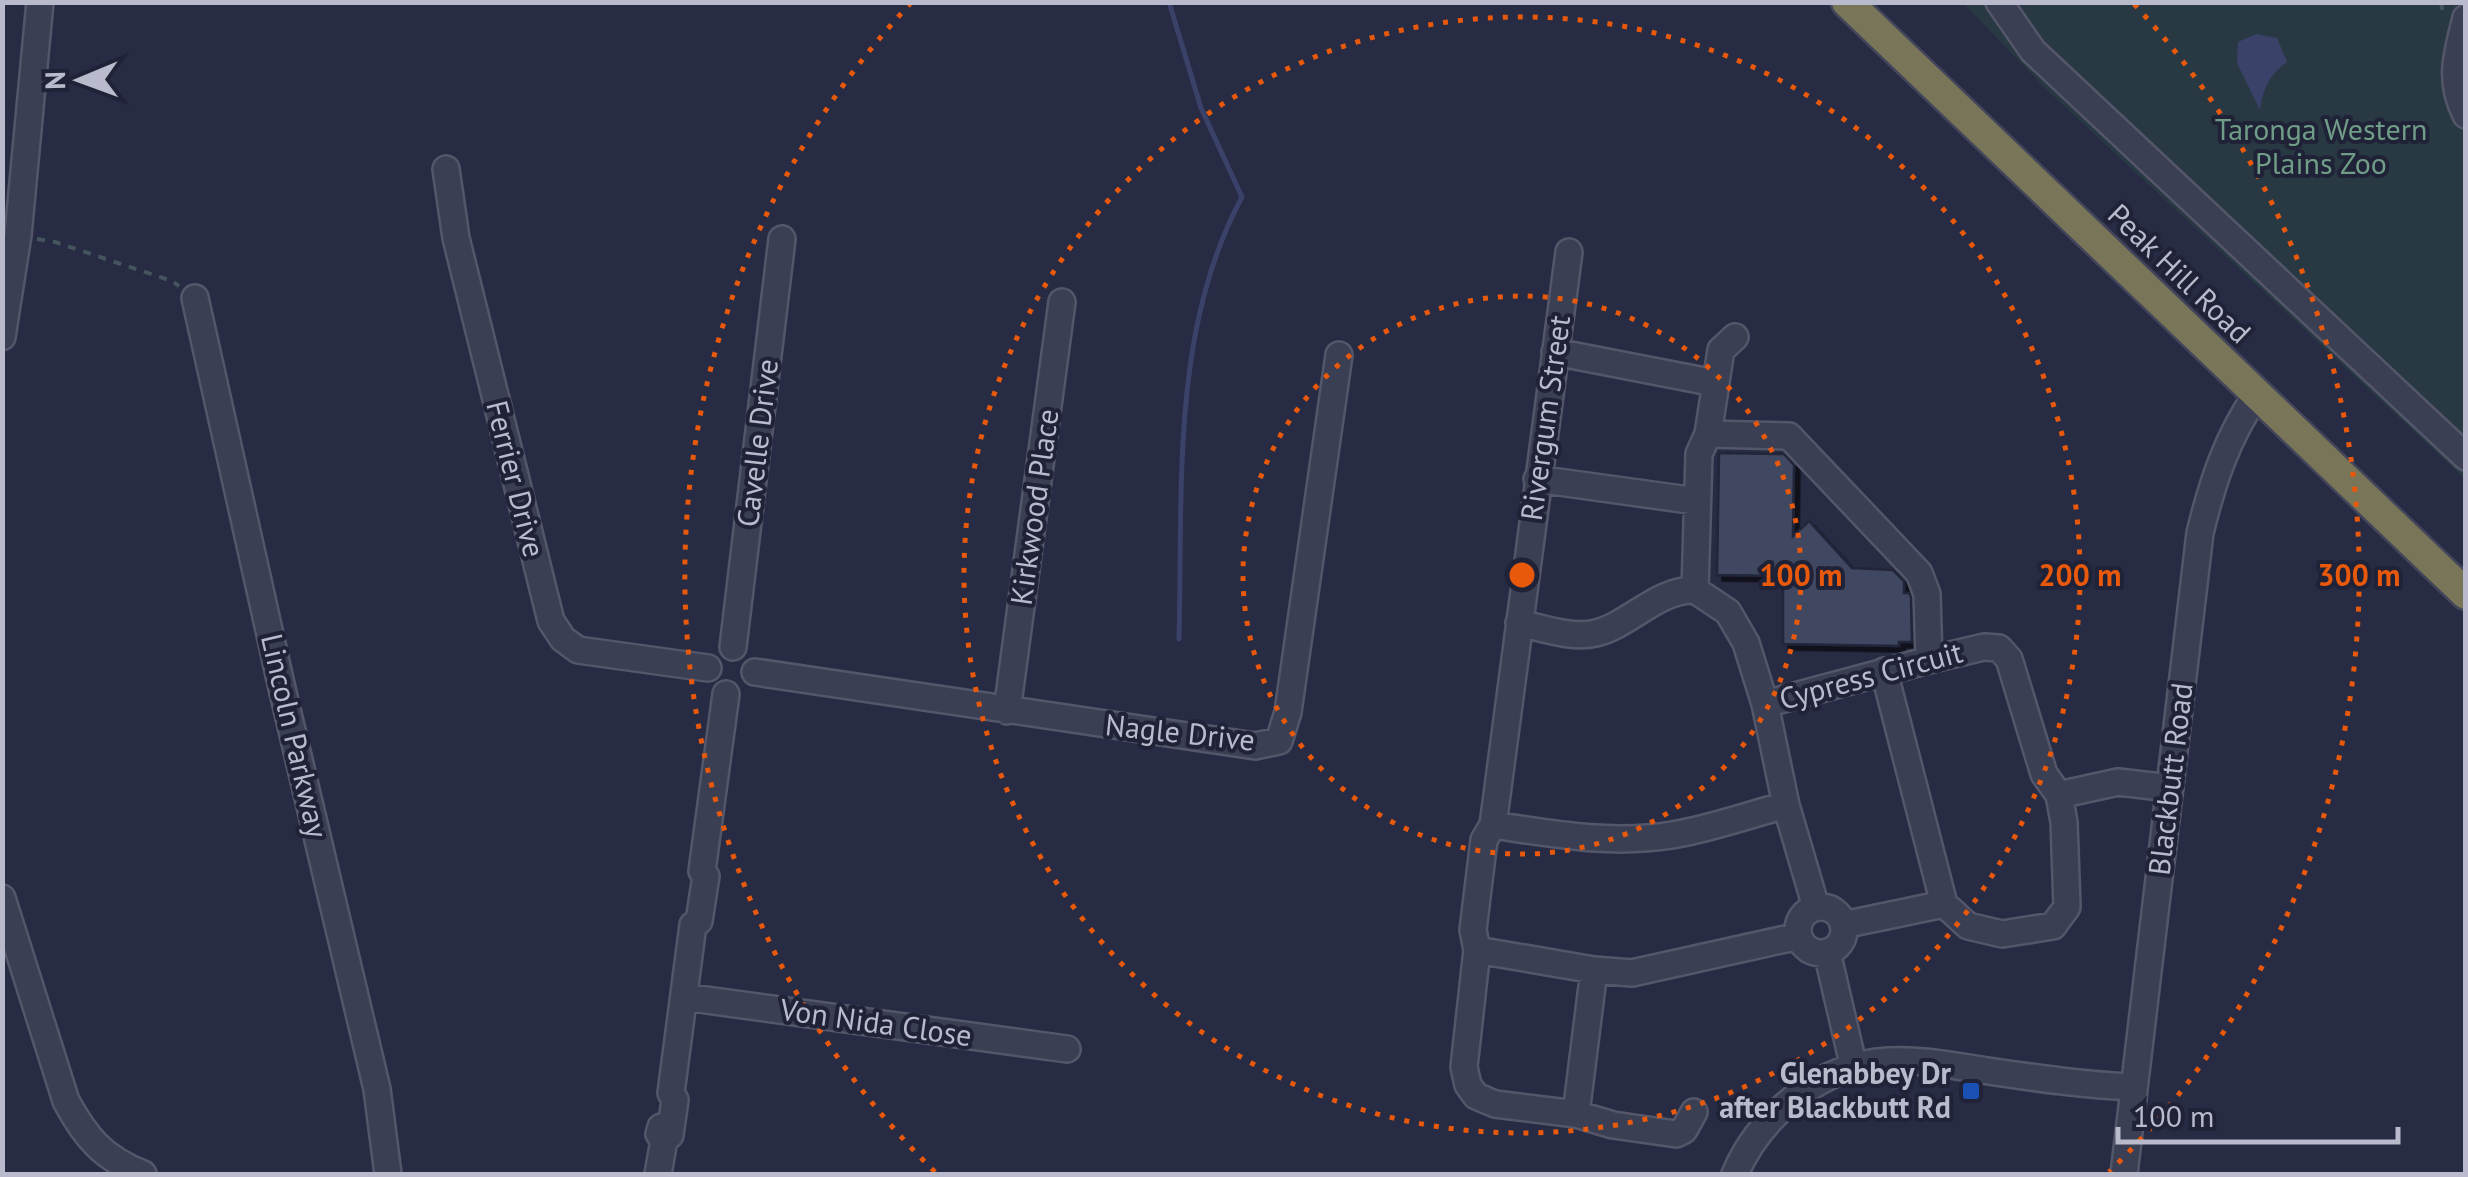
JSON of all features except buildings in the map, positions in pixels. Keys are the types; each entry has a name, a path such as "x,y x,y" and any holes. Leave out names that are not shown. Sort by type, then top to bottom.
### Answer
{"highway":[{"name":"Peak Hill Road","path":"1847,2 2466,594"}],"street":[{"path":"2,337 18,235 40,2"},
{"path":"1999,2 2033,51 2466,457"},
{"path":"2466,18 2453,68 2454,90 2466,115"},
{"name":"Ferrier Drive","path":"446,169 456,238 551,621 578,650 708,668"},
{"name":"Cavelle Drive","path":"734,647 782,238"},
{"name":"Rivergum Street","path":"1569,252 1493,824 1484,840 1473,930 1477,950 1464,1067 1468,1085 1476,1096 1495,1104 1576,1114"},
{"name":"Lincoln Parkway","path":"195,298 377,1089 388,1174"},
{"name":"Kirkwood Place","path":"1007,711 1062,302"},
{"path":"1695,590 1698,454 1708,434 1721,350 1735,336"},
{"path":"1555,352 1715,383"},
{"name":"Nagle Drive","path":"755,672 1255,746 1279,741 1288,712 1339,355"},
{"name":"Blackbutt Road","path":"2124,1174 2200,533 2213,480 2256,396"},
{"path":"1708,434 1789,436 1920,572 1927,594 1929,660"},
{"path":"1537,479 1696,501"},
{"path":"1518,634 1599,632 1679,590 1695,590 1728,612 1739,626 1764,704 1786,806 1816,907"},
{"path":"734,647 746,653 755,672 745,690 726,694 710,681 708,668 719,650 734,647"},
{"name":"Cypress Circuit","path":"1764,704 1984,648 1999,648 2009,659 2044,774 2058,796 2064,822 2067,907 2053,926 2002,934 1968,926 1944,904"},
{"path":"1843,925 1944,904 1884,671"},
{"path":"658,1174 664,1140 659,1134 665,1097 671,1093 694,925 706,876 702,871 726,694"},
{"path":"2058,796 2118,782 2170,788"},
{"path":"1493,824 1584,839 1621,840 1674,835 1786,806"},
{"path":"2,898 66,1100 82,1131 100,1150 143,1174"},
{"path":"1798,936 1804,914 1816,907 1830,908 1843,925"},
{"path":"1798,936 1812,951 1827,952 1838,944 1843,925"},
{"path":"1477,950 1594,970 1648,971 1798,936"},
{"path":"1827,952 1854,1068"},
{"path":"1594,970 1576,1114 1613,1125 1676,1134 1684,1130 1694,1112"},
{"name":"Von Nida Close","path":"684,997 1067,1049"},
{"path":"1735,1174 1744,1152 1776,1112 1816,1084 1884,1061 1920,1060 2064,1082 2133,1087"}],"path":[{"path":"18,235 56,242 172,280 195,298"}],"green space":[{"name":"Taronga Western Plains Zoo","path":"1963,3 2465,3 2465,479 2047,90"}],"water":[{"path":"2256,34 2277,38 2287,62 2268,83 2260,110 2237,63 2238,42"}],"waterway":[{"path":"1169,2 1201,108 1242,197 1219,248 1202,302 1191,357 1182,470 1179,639"}],"place":[{"name":"Glenabbey Dr after Blackbutt Rd","path":"1971,1091"}]}
